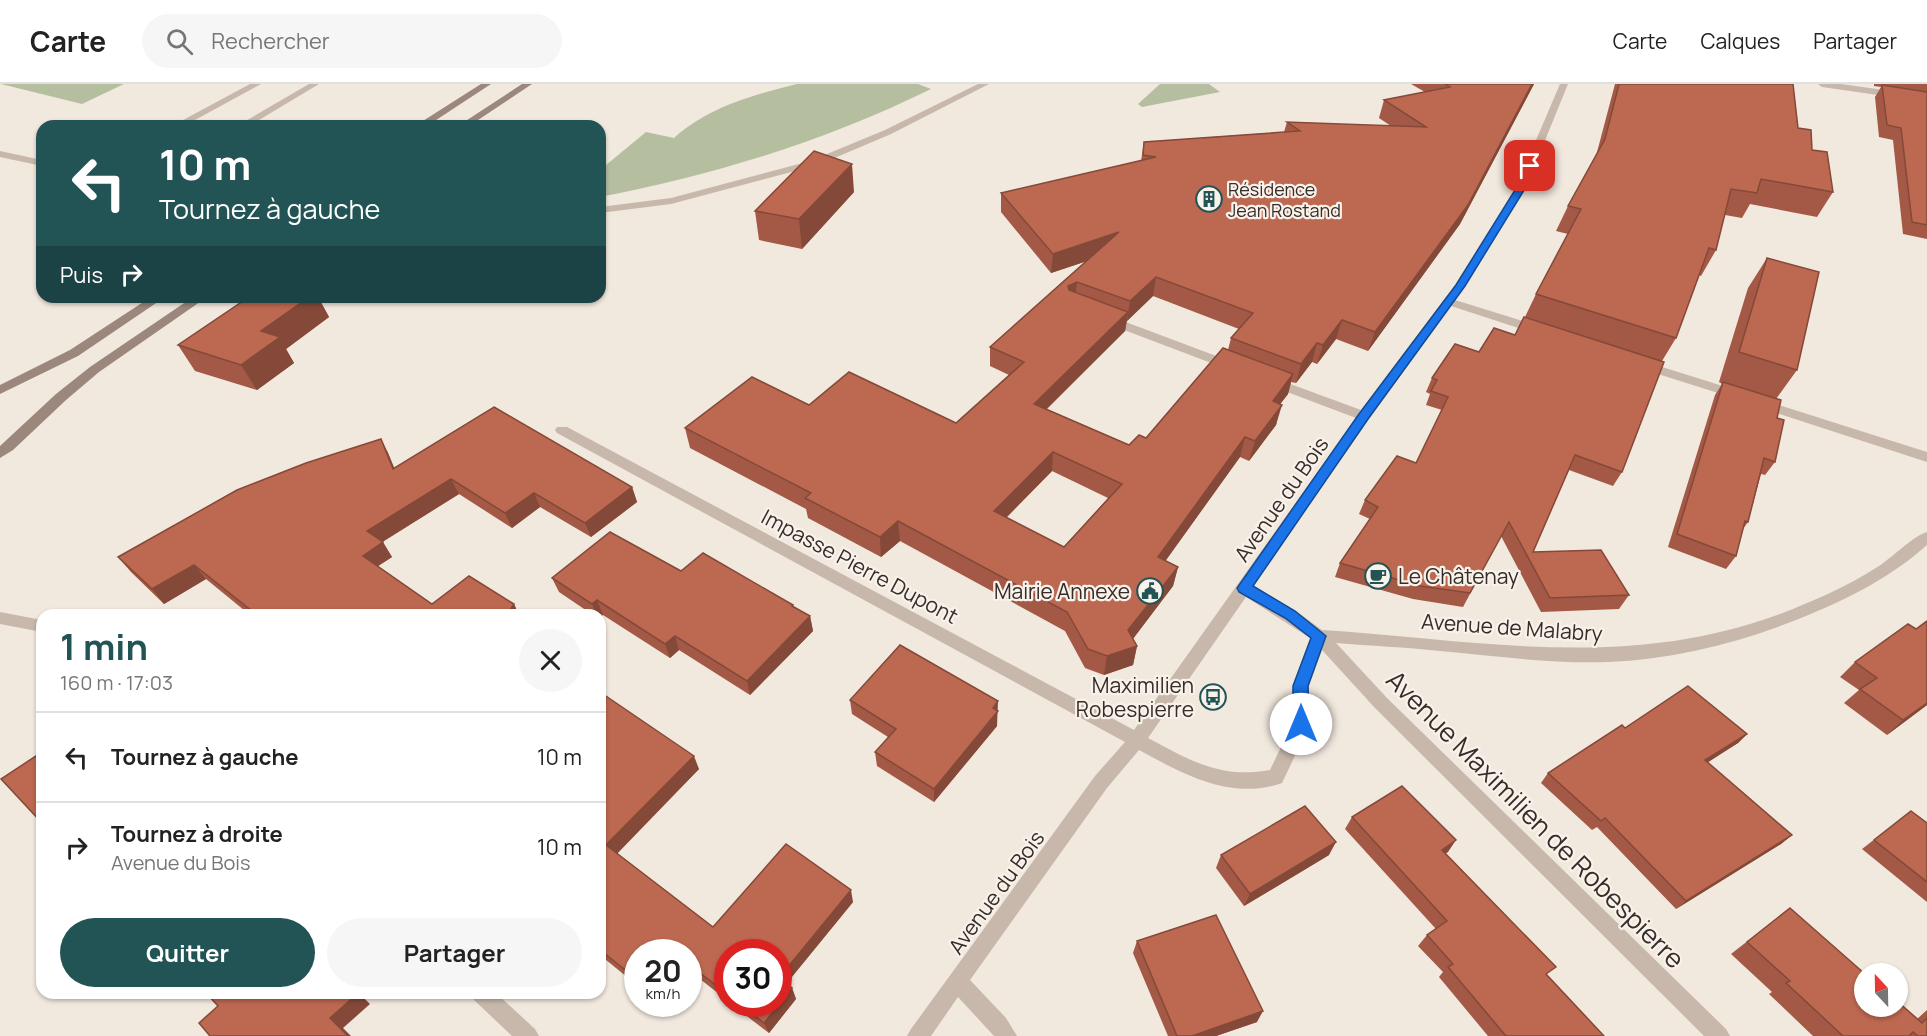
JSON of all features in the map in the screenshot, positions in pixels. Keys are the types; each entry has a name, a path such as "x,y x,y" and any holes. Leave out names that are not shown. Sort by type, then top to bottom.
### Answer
{"main road":[{"path":"429,120 482,84"},
{"path":"472,120 528,84"},
{"path":"0,390 74,353 150,303"},
{"path":"0,453 17,440 61,397 112,356 192,303"}],"street":[{"path":"188,120 257,84"},
{"path":"252,120 315,84"},
{"path":"606,209 670,201 814,163 888,132 985,84"},
{"name":"Avenue du Bois","path":"918,1036 1101,782 1138,740 1364,416 1449,302 1521,187 1564,84"},
{"path":"1822,84 1927,99"},
{"path":"0,154 36,163"},
{"path":"1449,302 1551,335"},
{"path":"1096,315 1239,369"},
{"path":"1631,361 1927,457"},
{"path":"1261,378 1364,416"},
{"name":"Impasse Pierre Dupont","path":"562,430 1179,763 1218,780 1252,782 1276,777 1301,724 1301,686 1319,636"},
{"name":"Avenue de Malabry","path":"1319,636 1417,642 1555,655 1610,655 1664,650 1727,638 1774,624 1857,588 1896,565 1927,537"},
{"name":"Avenue Maximilien de Robespierre","path":"1244,588 1290,615 1319,636 1381,703 1719,1036"},
{"path":"0,618 36,625"},
{"path":"958,981 999,1025 1006,1036"},
{"path":"488,999 528,1036"}],"green space":[{"path":"1,84 124,84 82,104"},
{"path":"797,84 918,84 931,89 850,125 769,154 686,178 606,196 606,165 646,132 674,138 687,127 716,110"},
{"path":"1160,84 1209,84 1220,92 1142,107 1138,104"}],"building":[{"path":"1445,84 1532,84 1468,205 1375,332 1342,320 1323,345 1317,343 1301,364 1231,338 1253,313 1156,277 1130,301 1077,282 1068,286 1069,290 1128,312 1034,404 1129,445 1139,435 1146,438 1223,348 1293,374 1273,401 1282,405 1255,441 1245,437 1158,557 1178,567 1128,630 1137,646 1107,656 1088,649 1067,612 898,521 880,537 805,498 811,493 685,428 752,377 809,405 849,372 956,423 1024,362 990,347 1119,232 1053,254 1001,193 1156,157 1143,155 1144,142 1300,131 1287,122 1426,127 1384,100 1450,87","holes":["1053,452 1122,484 1064,547 994,511"]},
{"path":"1619,84 1793,84 1798,128 1811,130 1812,150 1827,152 1833,192 1761,179 1757,193 1731,189 1716,250 1709,248 1676,338 1536,294 1581,209 1568,206 1605,139"},
{"path":"1882,85 1927,92 1927,225 1912,222 1901,128 1887,125"},
{"path":"814,151 852,164 799,219 755,211"},
{"path":"1767,258 1819,272 1797,370 1739,352"},
{"path":"240,303 301,303 261,331 280,337 241,365 178,345"},
{"path":"1524,317 1664,362 1622,472 1575,455 1533,552 1601,550 1629,595 1550,598 1509,522 1470,593 1420,586 1340,563 1378,507 1365,500 1397,456 1416,463 1448,397 1431,391 1437,380 1432,378 1455,344 1479,352 1494,328 1515,335"},
{"path":"1723,382 1781,400 1777,418 1784,420 1775,462 1764,458 1748,522 1745,521 1736,556 1677,534"},
{"path":"494,407 632,487 585,523 534,493 505,513 451,479 367,531 383,542 363,556 432,604 469,576 514,604 511,609 249,609 194,565 152,589 118,557 237,490 306,463 381,439 393,469"},
{"path":"610,532 681,571 703,553 810,616 747,681 675,636 665,644 597,600 592,604 552,578"},
{"path":"1927,621 1927,703 1903,720 1860,689 1877,678 1855,662 1908,624 1916,629"},
{"path":"900,645 998,701 993,708 998,711 934,789 875,752 896,729 850,700"},
{"path":"1688,686 1747,734 1705,760 1792,835 1686,901 1605,818 1601,821 1548,773 1622,725 1625,728"},
{"path":"606,696 694,756 606,845"},
{"path":"36,756 36,817 1,779"},
{"path":"1402,786 1456,840 1442,850 1556,967 1546,974 1604,1036 1506,1036 1448,967 1453,964 1427,935 1447,921 1352,817"},
{"path":"1305,806 1336,842 1250,894 1221,855"},
{"path":"1911,811 1927,823 1927,882 1874,840"},
{"path":"786,844 851,890 792,962 792,939 714,939 714,984 702,974 702,939 624,939 624,969 606,955 606,845 713,927"},
{"path":"1790,908 1854,964 1854,1017 1908,1017 1908,1011 1922,1023 1927,1018 1927,1036 1918,1036 1913,1032 1909,1036 1843,1036 1786,983 1790,981 1747,942"},
{"path":"1216,915 1263,1011 1192,1036 1177,1036 1137,941"},
{"path":"212,999 351,999 330,1018 348,1036 210,1036 199,1023 218,1006"},
{"path":"756,1017 769,1017 764,1023"}],"place":[{"name":"Résidence Jean Rostand","path":"1209,199"},
{"name":"Le Châtenay","path":"1378,576"},
{"name":"Mairie Annexe","path":"1150,591"},
{"name":"Maximilien Robespierre","path":"1213,697"}],"route":[{"path":"1301,724 1301,686 1319,636 1290,615 1244,588 1364,416 1460,286 1521,187 1530,166"}]}
